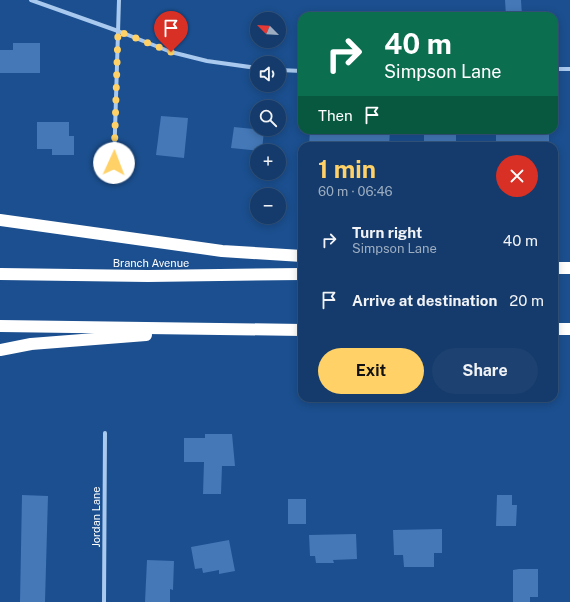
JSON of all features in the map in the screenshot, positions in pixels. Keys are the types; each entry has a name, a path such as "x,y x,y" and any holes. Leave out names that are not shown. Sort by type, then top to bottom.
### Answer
{"highway":[{"path":"0,220 222,251 298,256"},
{"path":"558,268 570,268"},
{"name":"Branch Avenue","path":"0,274 148,276 298,274"},
{"path":"0,326 298,330"},
{"path":"558,328 570,329"},
{"path":"0,350 31,344 225,329"}],"street":[{"path":"31,0 118,31 171,52 207,61 250,67"},
{"path":"114,163 119,0"},
{"path":"558,69 570,69"},
{"path":"286,70 298,71"},
{"name":"Jordan Lane","path":"104,602 106,433"}],"building":[{"path":"505,0 521,0 522,12 506,12"},
{"path":"13,43 40,43 40,73 0,73 0,50 13,50"},
{"path":"161,116 188,118 184,158 156,155"},
{"path":"37,122 69,122 69,136 74,136 74,155 52,155 52,149 37,149"},
{"path":"234,127 250,129 250,136 263,136 263,144 250,144 250,150 231,148"},
{"path":"310,134 390,134 389,142 309,142"},
{"path":"424,134 456,134 456,142 424,142"},
{"path":"496,134 549,134 549,142 496,142"},
{"path":"205,434 232,434 235,466 222,466 221,494 203,494 204,462 184,462 184,438 205,438"},
{"path":"22,495 48,496 45,602 20,602"},
{"path":"497,495 512,495 512,505 517,505 516,526 496,526"},
{"path":"288,499 306,499 306,524 288,524"},
{"path":"442,529 442,553 434,553 434,567 404,567 403,555 394,555 393,530"},
{"path":"356,534 357,559 333,560 334,563 316,563 315,556 310,556 309,535"},
{"path":"229,540 235,571 219,574 219,570 203,573 202,568 195,569 191,547"},
{"path":"147,560 174,561 173,590 170,589 170,602 145,602"},
{"path":"538,569 538,597 530,597 530,602 513,602 513,570"}],"route":[{"path":"114,163 118,31 171,52"}]}
